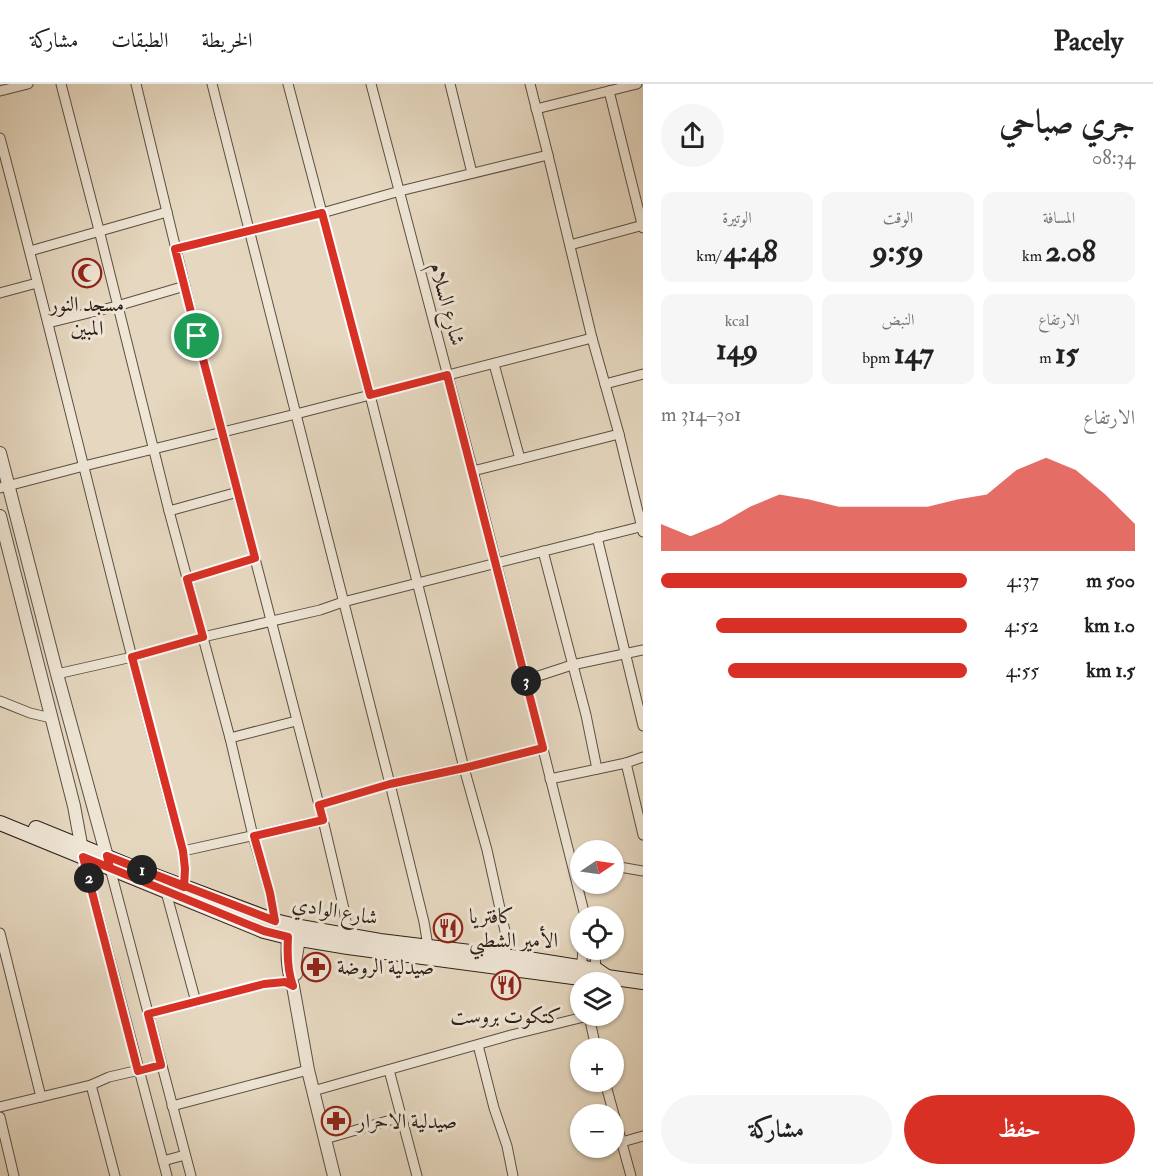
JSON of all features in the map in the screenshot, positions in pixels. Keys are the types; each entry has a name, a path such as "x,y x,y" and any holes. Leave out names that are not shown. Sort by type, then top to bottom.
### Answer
{"main road":[{"name":"شارع الوادي","path":"0,813 82,852"},
{"name":"شارع الوادي","path":"0,823 275,921 348,935 506,956 571,972"},
{"name":"شارع الوادي","path":"108,862 166,892 264,931 293,938 379,951 570,974"},
{"name":"شارع الوادي","path":"624,980 643,982"}],"street":[{"path":"0,91 28,84"},
{"path":"61,84 153,450 270,893 275,921"},
{"path":"136,84 175,249 323,820 348,935"},
{"path":"212,84 390,784 428,946"},
{"path":"288,84 487,850 505,931 506,956"},
{"name":"شارع السلام","path":"371,84 550,779 570,841"},
{"path":"450,84 472,173"},
{"path":"57,674 320,610 343,602 597,537 642,528 592,338 530,84"},
{"path":"536,109 637,84"},
{"path":"570,245 643,226 609,91"},
{"path":"0,138 183,851 184,887"},
{"path":"175,249 548,155"},
{"path":"30,251 166,212"},
{"path":"0,293 37,283"},
{"path":"48,322 117,306 185,286"},
{"path":"4,487 592,338"},
{"path":"494,364 520,459"},
{"path":"605,384 643,374"},
{"path":"472,471 619,434"},
{"path":"0,453 4,487 57,674 191,1176"},
{"path":"169,511 238,492"},
{"path":"0,516 74,806 82,852 167,1176"},
{"path":"597,537 643,726"},
{"path":"543,551 586,715 597,769"},
{"path":"187,579 255,558"},
{"path":"526,680 572,665 643,650"},
{"path":"0,701 30,713 51,718"},
{"path":"230,738 296,721"},
{"path":"319,805 390,784 543,748"},
{"path":"550,779 626,763 643,757"},
{"path":"626,763 643,835"},
{"path":"183,851 323,820"},
{"path":"624,868 643,871"},
{"path":"166,892 196,1002"},
{"path":"0,933 41,1097"},
{"path":"293,938 288,963 289,976 293,986 308,1070 334,1176"},
{"path":"148,1014 264,984 285,982 293,986"},
{"path":"313,1090 570,1021"},
{"path":"478,1045 494,1108 507,1146 509,1175"},
{"path":"0,1107 161,1065"},
{"path":"172,1106 308,1070"},
{"path":"389,1070 417,1176"},
{"path":"91,1085 115,1176"},
{"path":"0,1117 14,1176"},
{"path":"325,1139 401,1117"},
{"path":"624,1141 643,1136"},
{"path":"624,1149 632,1176"},
{"path":"163,1161 185,1155"}],"place":[{"name":"مسجد النور المبين","path":"87,273"},
{"name":"كافتريا الأمير الشطبي","path":"448,928"},
{"name":"صيدلية الروضة","path":"316,967"},
{"name":"كتكوت بروست","path":"506,985"},
{"name":"صيدلية الاحرار","path":"336,1121"}],"route":[{"path":"197,336 175,249 322,213 370,395 447,375 543,748 390,784 319,805 323,820 254,836 270,893 275,921 264,918 184,887 134,867 107,856 110,868 83,857 138,1071 161,1065 148,1014 264,984 285,982 293,986 289,976 288,937 264,931 110,868 107,856 184,887 183,851 132,657 203,637 187,579 255,558 197,336"}]}
